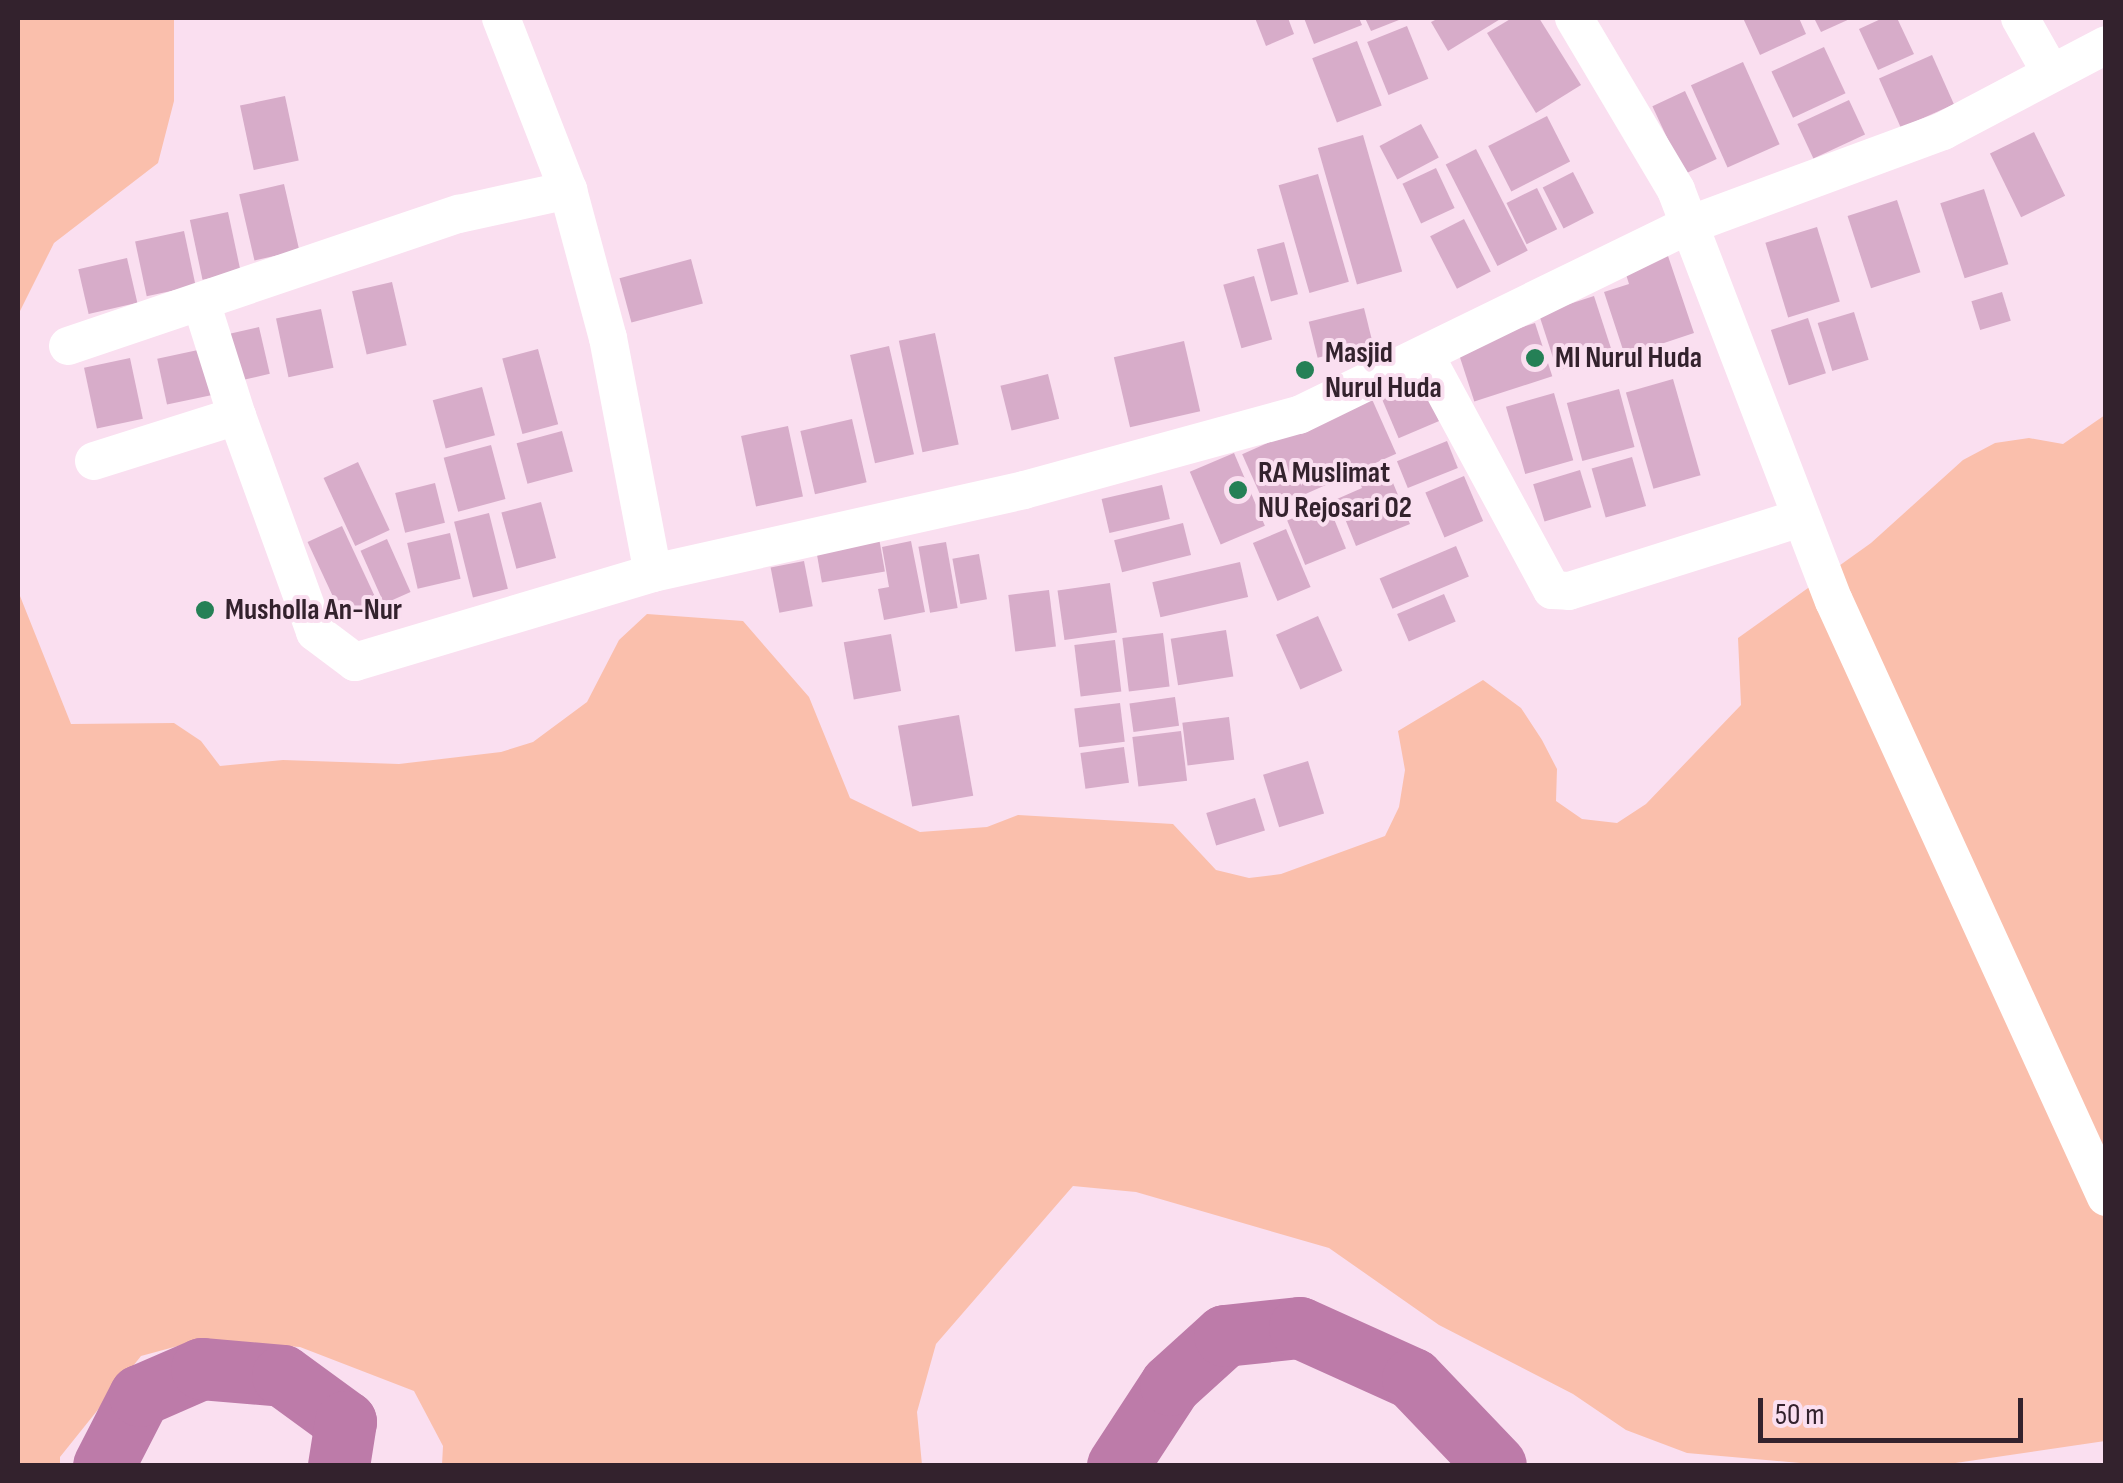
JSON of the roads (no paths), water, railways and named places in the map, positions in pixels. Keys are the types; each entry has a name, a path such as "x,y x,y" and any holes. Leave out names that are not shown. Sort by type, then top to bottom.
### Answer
{"street":[{"path":"501,18 568,190 608,338 653,573"},
{"path":"1574,18 1676,190 1800,518 2106,1197"},
{"path":"2020,18 2051,72"},
{"path":"201,302 237,416 315,632 355,662 653,573 1024,490 1300,415 1689,225 1943,131 2106,45"},
{"path":"68,346 459,214 568,190"},
{"path":"1426,356 1552,590 1569,590 1800,518"},
{"path":"94,460 237,416"}],"waterway":[{"path":"1118,1466 1171,1385 1225,1336 1300,1328 1413,1379 1496,1466"},
{"path":"104,1466 140,1396 202,1369 283,1376 346,1422 339,1466"}],"place":[{"name":"MI Nurul Huda","path":"1535,358"},
{"name":"Masjid Nurul Huda","path":"1305,370"},
{"name":"RA Muslimat NU Rejosari 02","path":"1238,490"},
{"name":"Musholla An-Nur","path":"205,610"}]}
